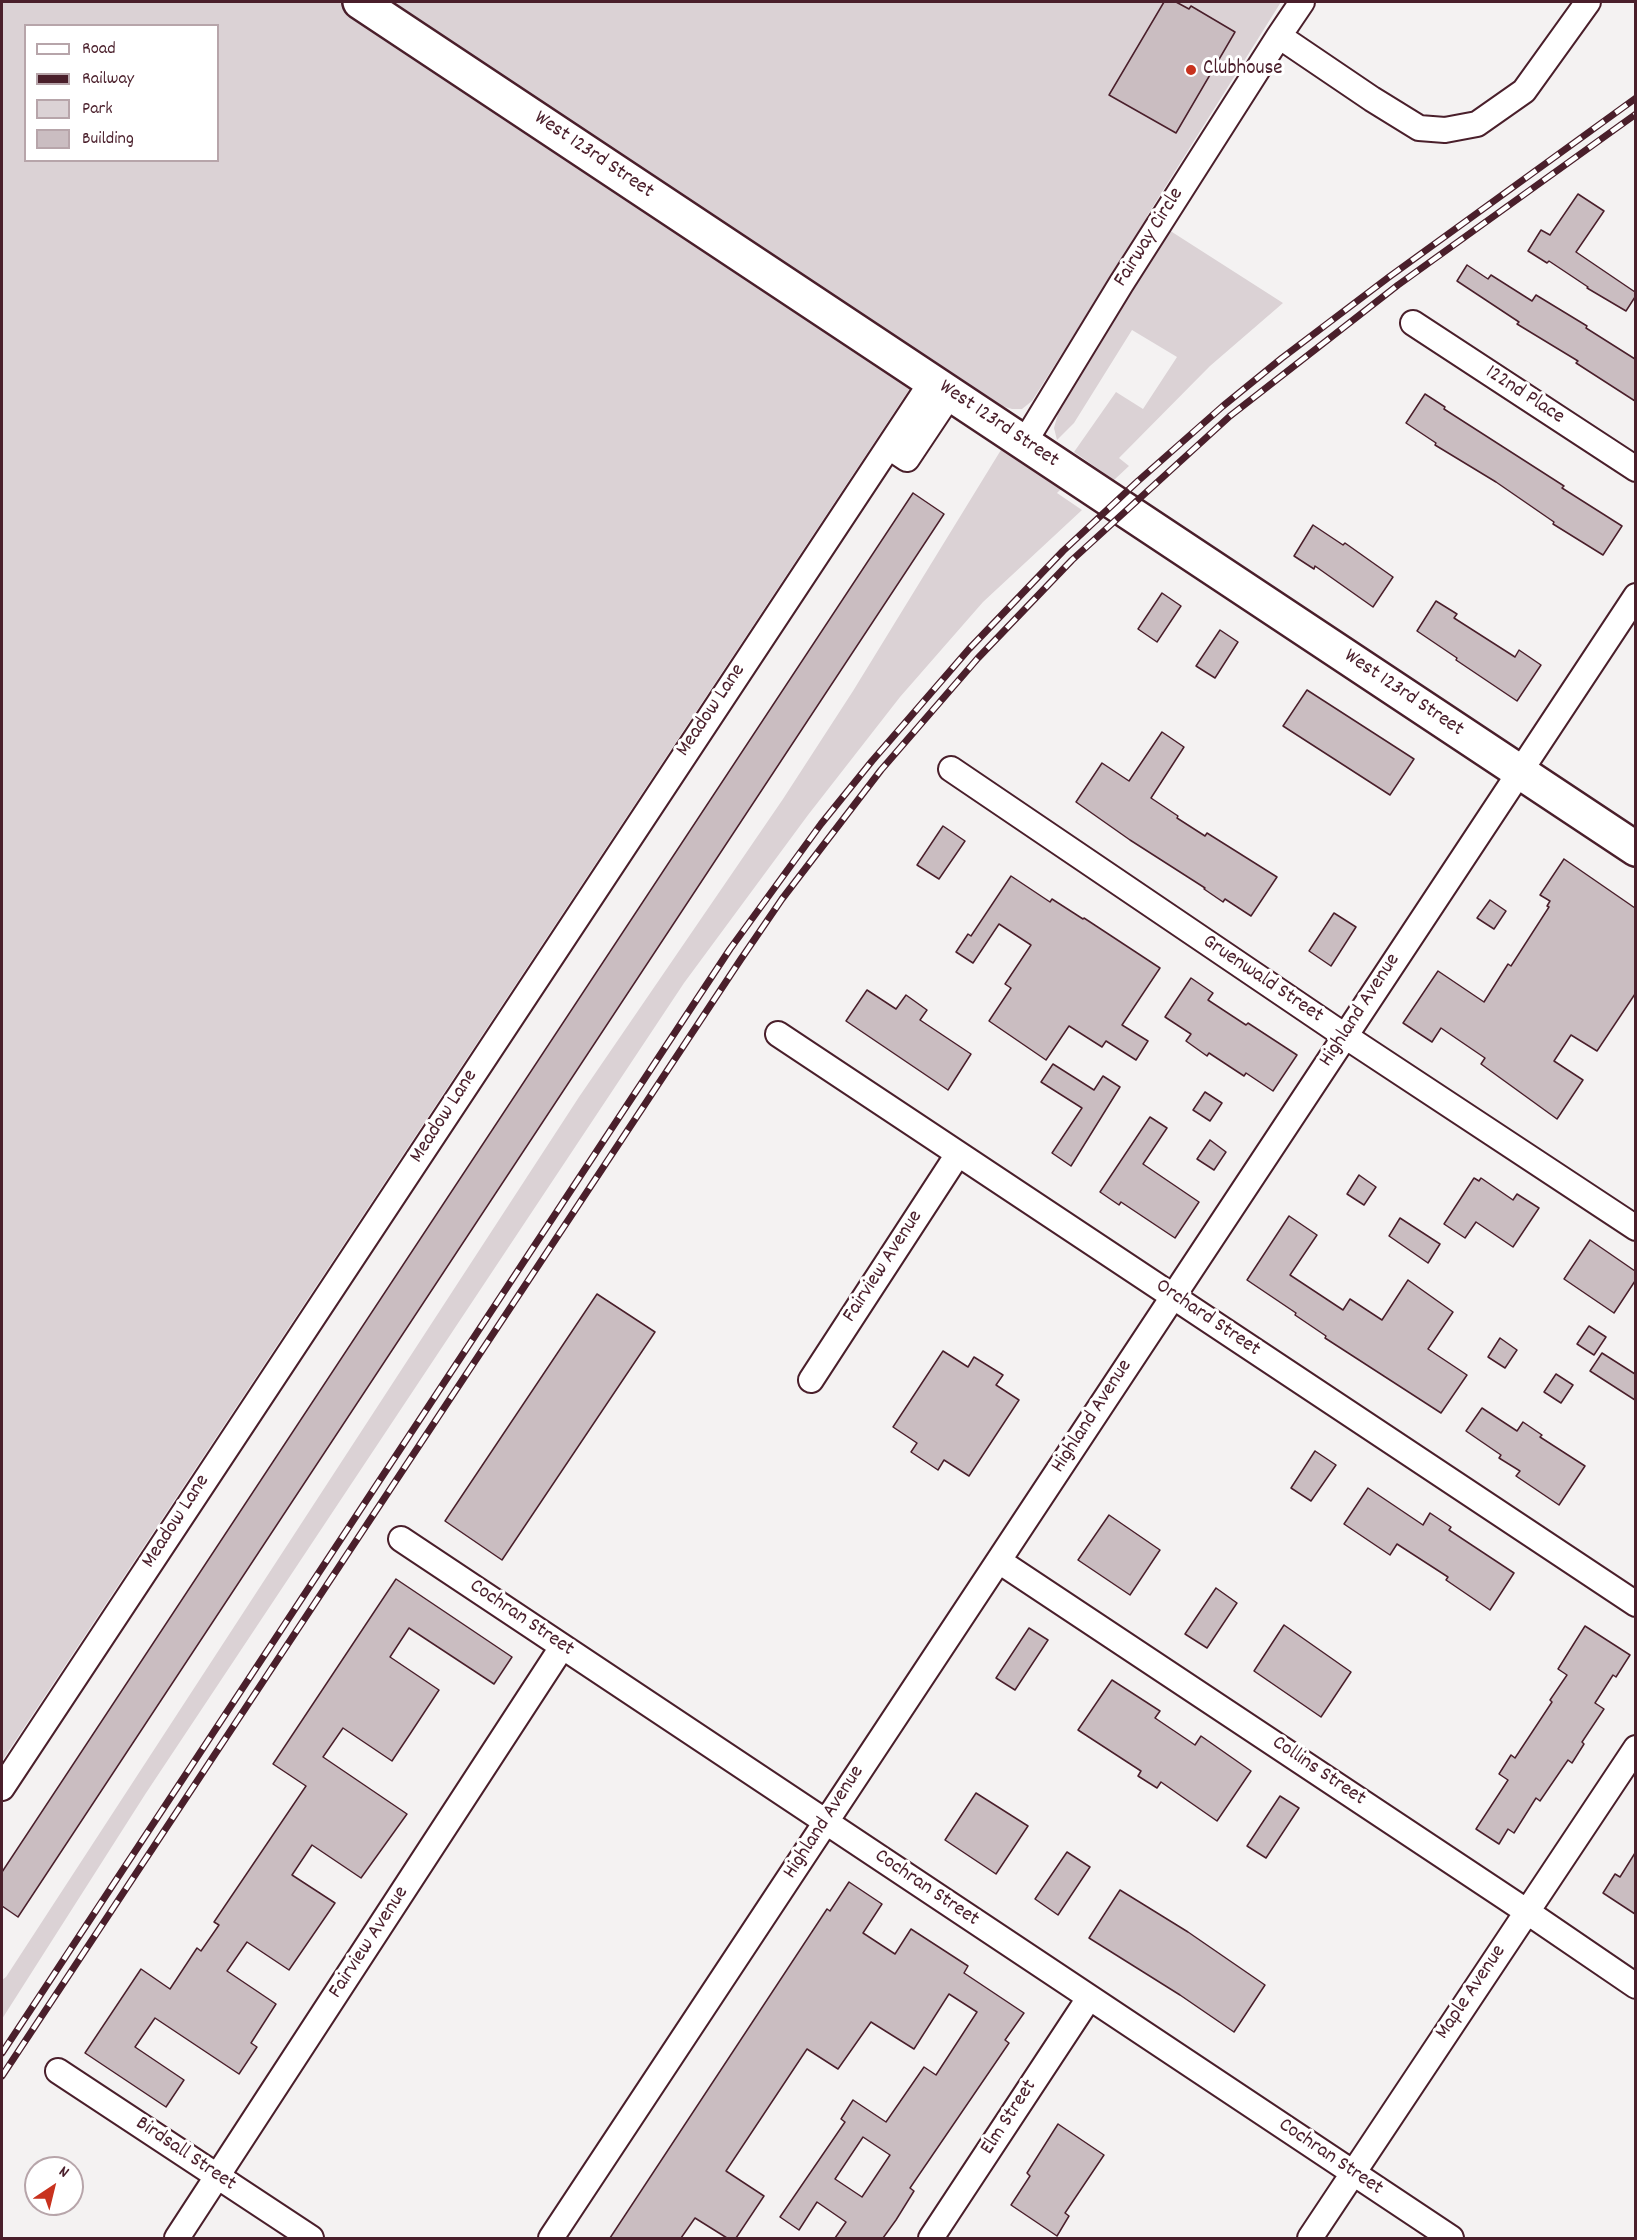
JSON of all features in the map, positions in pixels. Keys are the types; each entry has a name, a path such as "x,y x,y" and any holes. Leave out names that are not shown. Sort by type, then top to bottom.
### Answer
{"street":[{"name":"West 123rd Street","path":"360,2 1635,849"},
{"name":"Fairway Circle","path":"1024,443 1121,284 1302,2"},
{"path":"1279,36 1419,128 1445,130 1477,124 1524,91 1588,2"},
{"name":"122nd Place","path":"1413,323 1635,469"},
{"name":"Meadow Lane","path":"2,1788 700,729 898,453 941,387"},
{"name":"Highland Avenue","path":"551,2238 1635,596"},
{"name":"Gruenwald Street","path":"951,769 1345,1036 1635,1228"},
{"name":"Orchard Street","path":"778,1034 1635,1604"},
{"name":"Fairview Avenue","path":"811,1380 958,1154"},
{"name":"Cochran Street","path":"401,1539 1451,2238"},
{"name":"Collins Street","path":"999,1560 1635,1986"},
{"name":"Fairview Avenue","path":"177,2238 562,1647"},
{"name":"Maple Avenue","path":"1310,2238 1635,1748"},
{"name":"Elm Street","path":"931,2238 1089,1998"},
{"name":"Birdsall Street","path":"58,2071 311,2238"}],"green space":[{"path":"2,2 1281,2 1147,216 1283,303 1210,366 1119,458 1129,466 1114,480 1074,452 1116,392 1143,409 1177,357 1132,330 1074,423 1057,440 1054,428 1058,414 1122,309 1099,295 1032,401 1022,409 1002,406 930,358 2,1761"},
{"path":"1004,445 1065,485 1057,493 1082,510 983,602 900,697 808,815 684,983 146,1793 2,2019 2,1980 579,1097 783,799 853,691"}],"building":[{"name":"Clubhouse","path":"1164,2 1176,2 1189,9 1191,6 1235,32 1176,133 1109,95"},
{"path":"1578,194 1604,211 1576,252 1635,292 1635,297 1626,311 1587,288 1549,261 1547,263 1528,251 1541,230 1550,235"},
{"path":"1467,265 1488,279 1491,275 1532,301 1536,295 1635,359 1635,401 1576,363 1578,361 1517,324 1519,322 1457,281"},
{"path":"1425,394 1445,407 1444,409 1622,526 1603,555 1553,524 1554,522 1496,482 1435,445 1436,443 1406,423"},
{"path":"913,493 944,514 18,1917 2,1906 2,1872"},
{"path":"1313,525 1343,545 1345,543 1393,577 1373,607 1315,566 1314,569 1294,556"},
{"path":"1162,593 1181,606 1157,642 1138,629"},
{"path":"1436,601 1457,614 1454,618 1515,657 1519,650 1541,665 1517,701 1417,631"},
{"path":"1220,630 1238,642 1215,678 1196,666"},
{"path":"1307,690 1414,759 1390,795 1283,726"},
{"path":"1162,732 1184,747 1151,798 1205,836 1207,833 1277,877 1251,916 1225,899 1223,902 1076,802 1102,763 1129,781"},
{"path":"943,826 965,841 939,879 917,865"},
{"path":"1564,859 1635,908 1635,994 1597,1051 1571,1035 1554,1061 1583,1080 1557,1119 1481,1064 1485,1058 1441,1028 1432,1042 1403,1023 1438,971 1484,1002 1508,964 1511,966 1549,907 1547,906 1550,901 1540,895"},
{"path":"1011,876 1050,902 1052,899 1084,918 1160,968 1122,1025 1148,1041 1136,1060 1106,1041 1102,1047 1069,1026 1046,1060 989,1021 1011,988 1005,984 1031,945 999,924 973,963 956,952 968,934 971,936"},
{"path":"1490,900 1506,911 1494,929 1477,918"},
{"path":"1334,913 1356,927 1331,966 1309,951"},
{"path":"1191,978 1213,993 1208,1000 1297,1055 1273,1091 1246,1073 1244,1076 1209,1053 1207,1056 1186,1041 1191,1034 1165,1017"},
{"path":"867,990 896,1009 906,995 927,1010 920,1020 971,1054 948,1090 846,1021"},
{"path":"1053,1064 1094,1090 1103,1076 1120,1087 1071,1166 1052,1153 1082,1108 1041,1082"},
{"path":"1205,1092 1222,1103 1210,1121 1193,1110"},
{"path":"1150,1117 1167,1128 1143,1164 1199,1202 1175,1238 1121,1202 1119,1205 1100,1192"},
{"path":"1210,1140 1226,1152 1214,1170 1197,1159"},
{"path":"1359,1175 1376,1187 1364,1205 1347,1194"},
{"path":"1474,1178 1479,1181 1481,1178 1513,1200 1517,1194 1539,1208 1513,1247 1476,1222 1465,1238 1444,1224"},
{"path":"1289,1216 1317,1235 1290,1275 1343,1310 1350,1299 1382,1320 1408,1280 1453,1312 1428,1349 1467,1375 1441,1413 1325,1338 1326,1336 1295,1315 1296,1313 1247,1280"},
{"path":"1400,1218 1440,1244 1428,1263 1389,1236"},
{"path":"1590,1240 1635,1271 1635,1281 1614,1313 1564,1279"},
{"path":"597,1294 655,1332 502,1560 445,1521"},
{"path":"1589,1326 1606,1337 1594,1355 1577,1344"},
{"path":"1500,1338 1517,1350 1505,1368 1488,1357"},
{"path":"943,1351 968,1367 974,1357 1003,1375 996,1385 1019,1400 969,1476 944,1460 938,1470 911,1452 917,1443 893,1427"},
{"path":"1602,1353 1635,1374 1635,1400 1590,1371"},
{"path":"1556,1374 1573,1385 1561,1403 1544,1392"},
{"path":"1482,1408 1517,1431 1523,1422 1542,1435 1540,1437 1585,1466 1559,1505 1516,1476 1520,1471 1499,1458 1501,1455 1466,1431"},
{"path":"1315,1451 1336,1465 1311,1501 1291,1488"},
{"path":"1368,1488 1423,1525 1430,1513 1451,1527 1449,1530 1514,1573 1490,1610 1446,1580 1448,1577 1397,1544 1390,1555 1344,1524"},
{"path":"1109,1515 1160,1550 1130,1595 1078,1560"},
{"path":"396,1579 512,1657 494,1684 409,1628 390,1657 439,1690 392,1761 343,1728 323,1757 407,1814 361,1878 312,1845 292,1875 335,1903 289,1970 247,1942 227,1971 276,2004 251,2043 257,2047 239,2074 155,2018 135,2047 184,2080 166,2107 85,2053 141,1969 170,1989 197,1948 201,1951 219,1925 214,1922 306,1786 273,1764"},
{"path":"1216,1588 1237,1603 1207,1648 1185,1634"},
{"path":"1284,1625 1351,1672 1321,1717 1254,1671"},
{"path":"1585,1626 1630,1655 1616,1677 1613,1675 1595,1703 1604,1709 1582,1742 1584,1744 1572,1763 1568,1760 1540,1801 1536,1798 1514,1833 1508,1829 1499,1844 1476,1829 1508,1780 1499,1774 1511,1755 1515,1758 1567,1675 1558,1669"},
{"path":"1029,1628 1048,1640 1015,1690 996,1678"},
{"path":"1112,1680 1160,1711 1155,1718 1195,1745 1201,1736 1251,1771 1217,1821 1161,1782 1157,1788 1138,1776 1141,1771 1078,1730"},
{"path":"976,1793 1028,1826 996,1874 945,1840"},
{"path":"1280,1796 1299,1808 1266,1858 1247,1846"},
{"path":"1067,1852 1090,1867 1058,1915 1035,1899"},
{"path":"1635,1853 1635,1914 1603,1893 1615,1874 1620,1877"},
{"path":"849,1882 882,1904 863,1933 895,1954 911,1929 968,1966 964,1973 1024,2013 1005,2040 1009,2043 910,2188 914,2191 896,2220 883,2238 835,2238 846,2222 817,2202 799,2230 780,2217 845,2122 841,2119 853,2100 886,2122 924,2067 936,2075 977,2012 949,1994 914,2049 871,2022 838,2069 807,2049 726,2171 764,2196 736,2238 727,2238 695,2218 681,2238 610,2238 827,1909 830,1911","holes":["863,2137 890,2155 862,2197 835,2179"]},
{"path":"1120,1890 1188,1932 1265,1985 1234,2032 1089,1938"},
{"path":"1058,2124 1104,2155 1065,2213 1069,2216 1057,2236 1011,2205 1030,2176 1027,2173"}],"railway":[{"path":"2,2053 730,949 821,824 872,761 969,649 1063,551 1223,406 1389,277 1636,98"},
{"path":"2,2076 741,959 782,899 881,770 978,658 1072,560 1230,416 1398,285 1636,114"}],"place":[{"name":"Clubhouse","path":"1191,70"}]}
